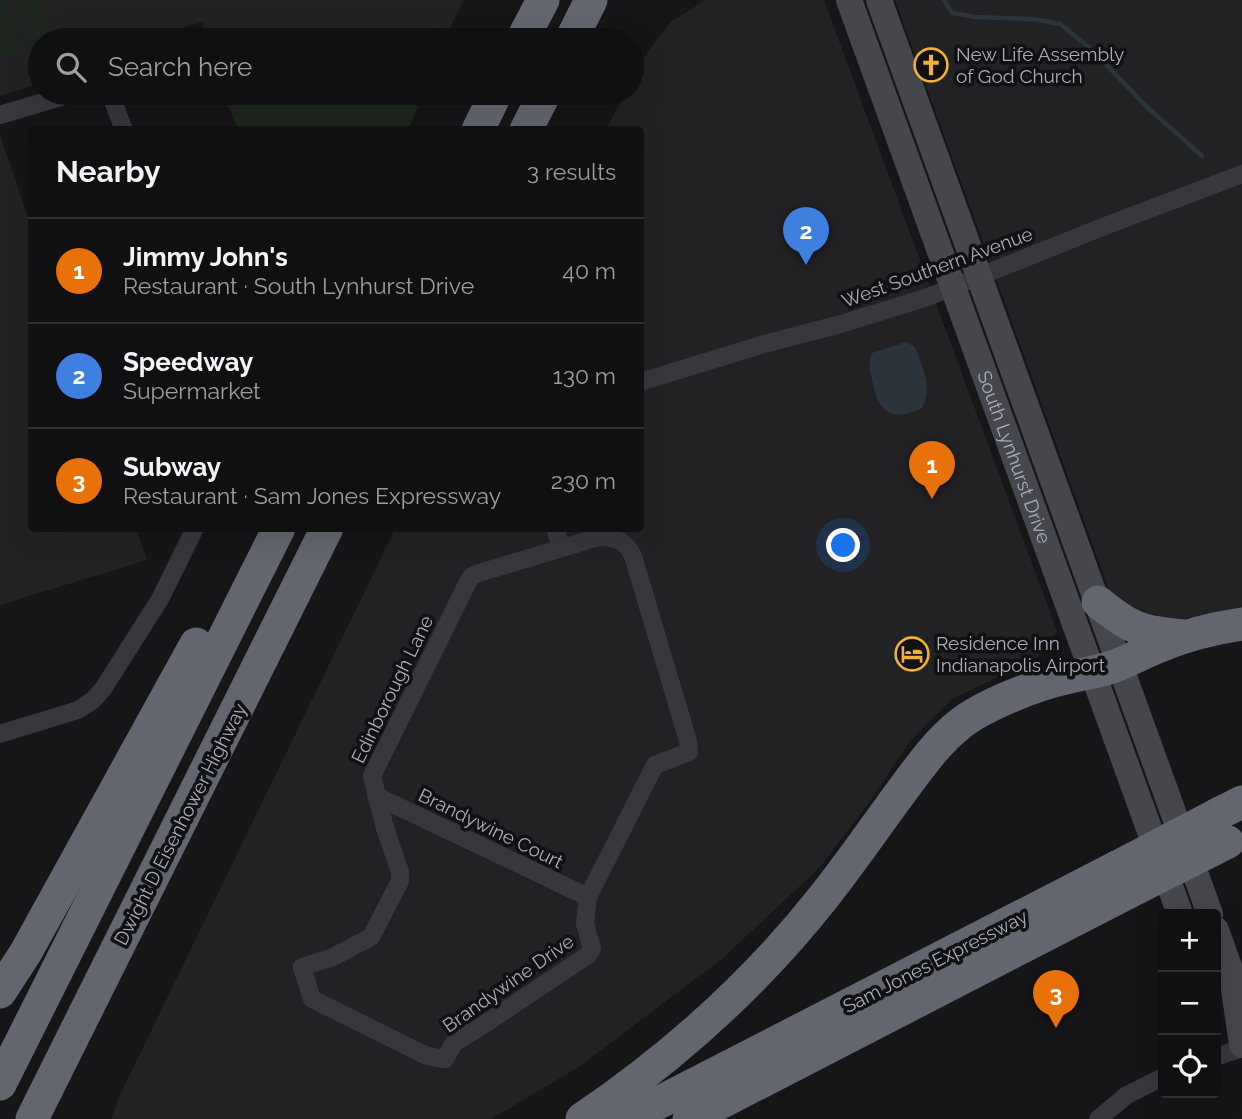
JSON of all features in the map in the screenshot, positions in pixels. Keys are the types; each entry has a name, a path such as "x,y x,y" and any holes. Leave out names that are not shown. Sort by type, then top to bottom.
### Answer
{"highway":[{"path":"528,28 543,0"},
{"path":"577,28 591,0"},
{"path":"480,126 490,105"},
{"path":"528,126 539,105"},
{"path":"0,992 26,952 214,610 261,532"},
{"path":"0,1084 277,532"},
{"name":"Dwight D Eisenhower Highway","path":"32,1119 325,532"},
{"path":"1098,602 1122,621 1142,630 1185,636"},
{"path":"582,1119 684,1043 773,956 827,892 924,761 958,725 982,710 1033,688 1106,669 1185,636 1242,624"},
{"path":"55,1119 149,924 183,819"},
{"name":"Sam Jones Expressway","path":"627,1119 1234,826"},
{"name":"Sam Jones Expressway","path":"689,1119 1122,880"}],"main road":[{"name":"South Lynhurst Drive","path":"849,0 953,287 1106,669 1208,909"},
{"name":"South Lynhurst Drive","path":"879,0 1098,602 1106,669 1178,909"},
{"path":"1221,941 1237,978 1242,1046"},
{"path":"1221,1012 1242,1046"}],"street":[{"path":"0,115 34,105"},
{"path":"115,105 122,126"},
{"name":"West Southern Avenue","path":"644,381 928,297 1242,174"},
{"path":"0,734 72,713 93,700 103,689 160,599 193,532"},
{"path":"556,532 561,548"},
{"name":"Brandywine Drive","path":"303,967 312,999 427,1056 445,1059 454,1043 588,955 592,948 585,924 588,897 655,765 689,752 689,745 632,553 622,541 612,537 581,535 561,548"},
{"name":"Edinborough Lane","path":"303,967 333,957 371,937 400,881 400,872 372,776 468,582 472,576 479,573 561,548"},
{"name":"Brandywine Court","path":"376,796 588,897"},
{"path":"1221,1055 1242,1046"},
{"path":"1098,1119 1127,1095 1158,1080"}],"shaded area":[{"path":"0,0 464,0 454,19 423,28 204,28 202,22 181,28 28,28 28,87 0,96"},
{"path":"14,0 41,0 49,28 28,28 28,45"},
{"path":"705,0 824,0 1057,631 1039,656 952,699 910,741 869,803 820,867 723,958 577,1068 491,1119 111,1119 119,1097 394,532 644,532 644,126 608,126 619,105 644,105 644,58 671,22"},
{"path":"895,0 1242,0 1242,608 1163,623 1112,598"},
{"path":"7,2 23,54 0,60 0,4"},
{"path":"454,19 451,28 423,28"},
{"path":"228,105 419,105 410,126 237,126"},
{"path":"0,135 28,217 28,532 137,532 147,560 0,605"},
{"path":"906,342 915,347 926,378 927,394 921,409 893,414 882,407 878,400 870,360 872,353"}],"waterway":[{"path":"944,0 952,13 976,17 1033,19 1060,24 1090,48 1146,106 1202,156"}],"place":[{"name":"New Life Assembly of God Church","path":"931,65"},
{"name":"Speedway","path":"806,265"},
{"name":"Jimmy John's","path":"932,499"},
{"name":"Residence Inn Indianapolis Airport","path":"912,654"},
{"name":"Subway","path":"1056,1028"}]}
